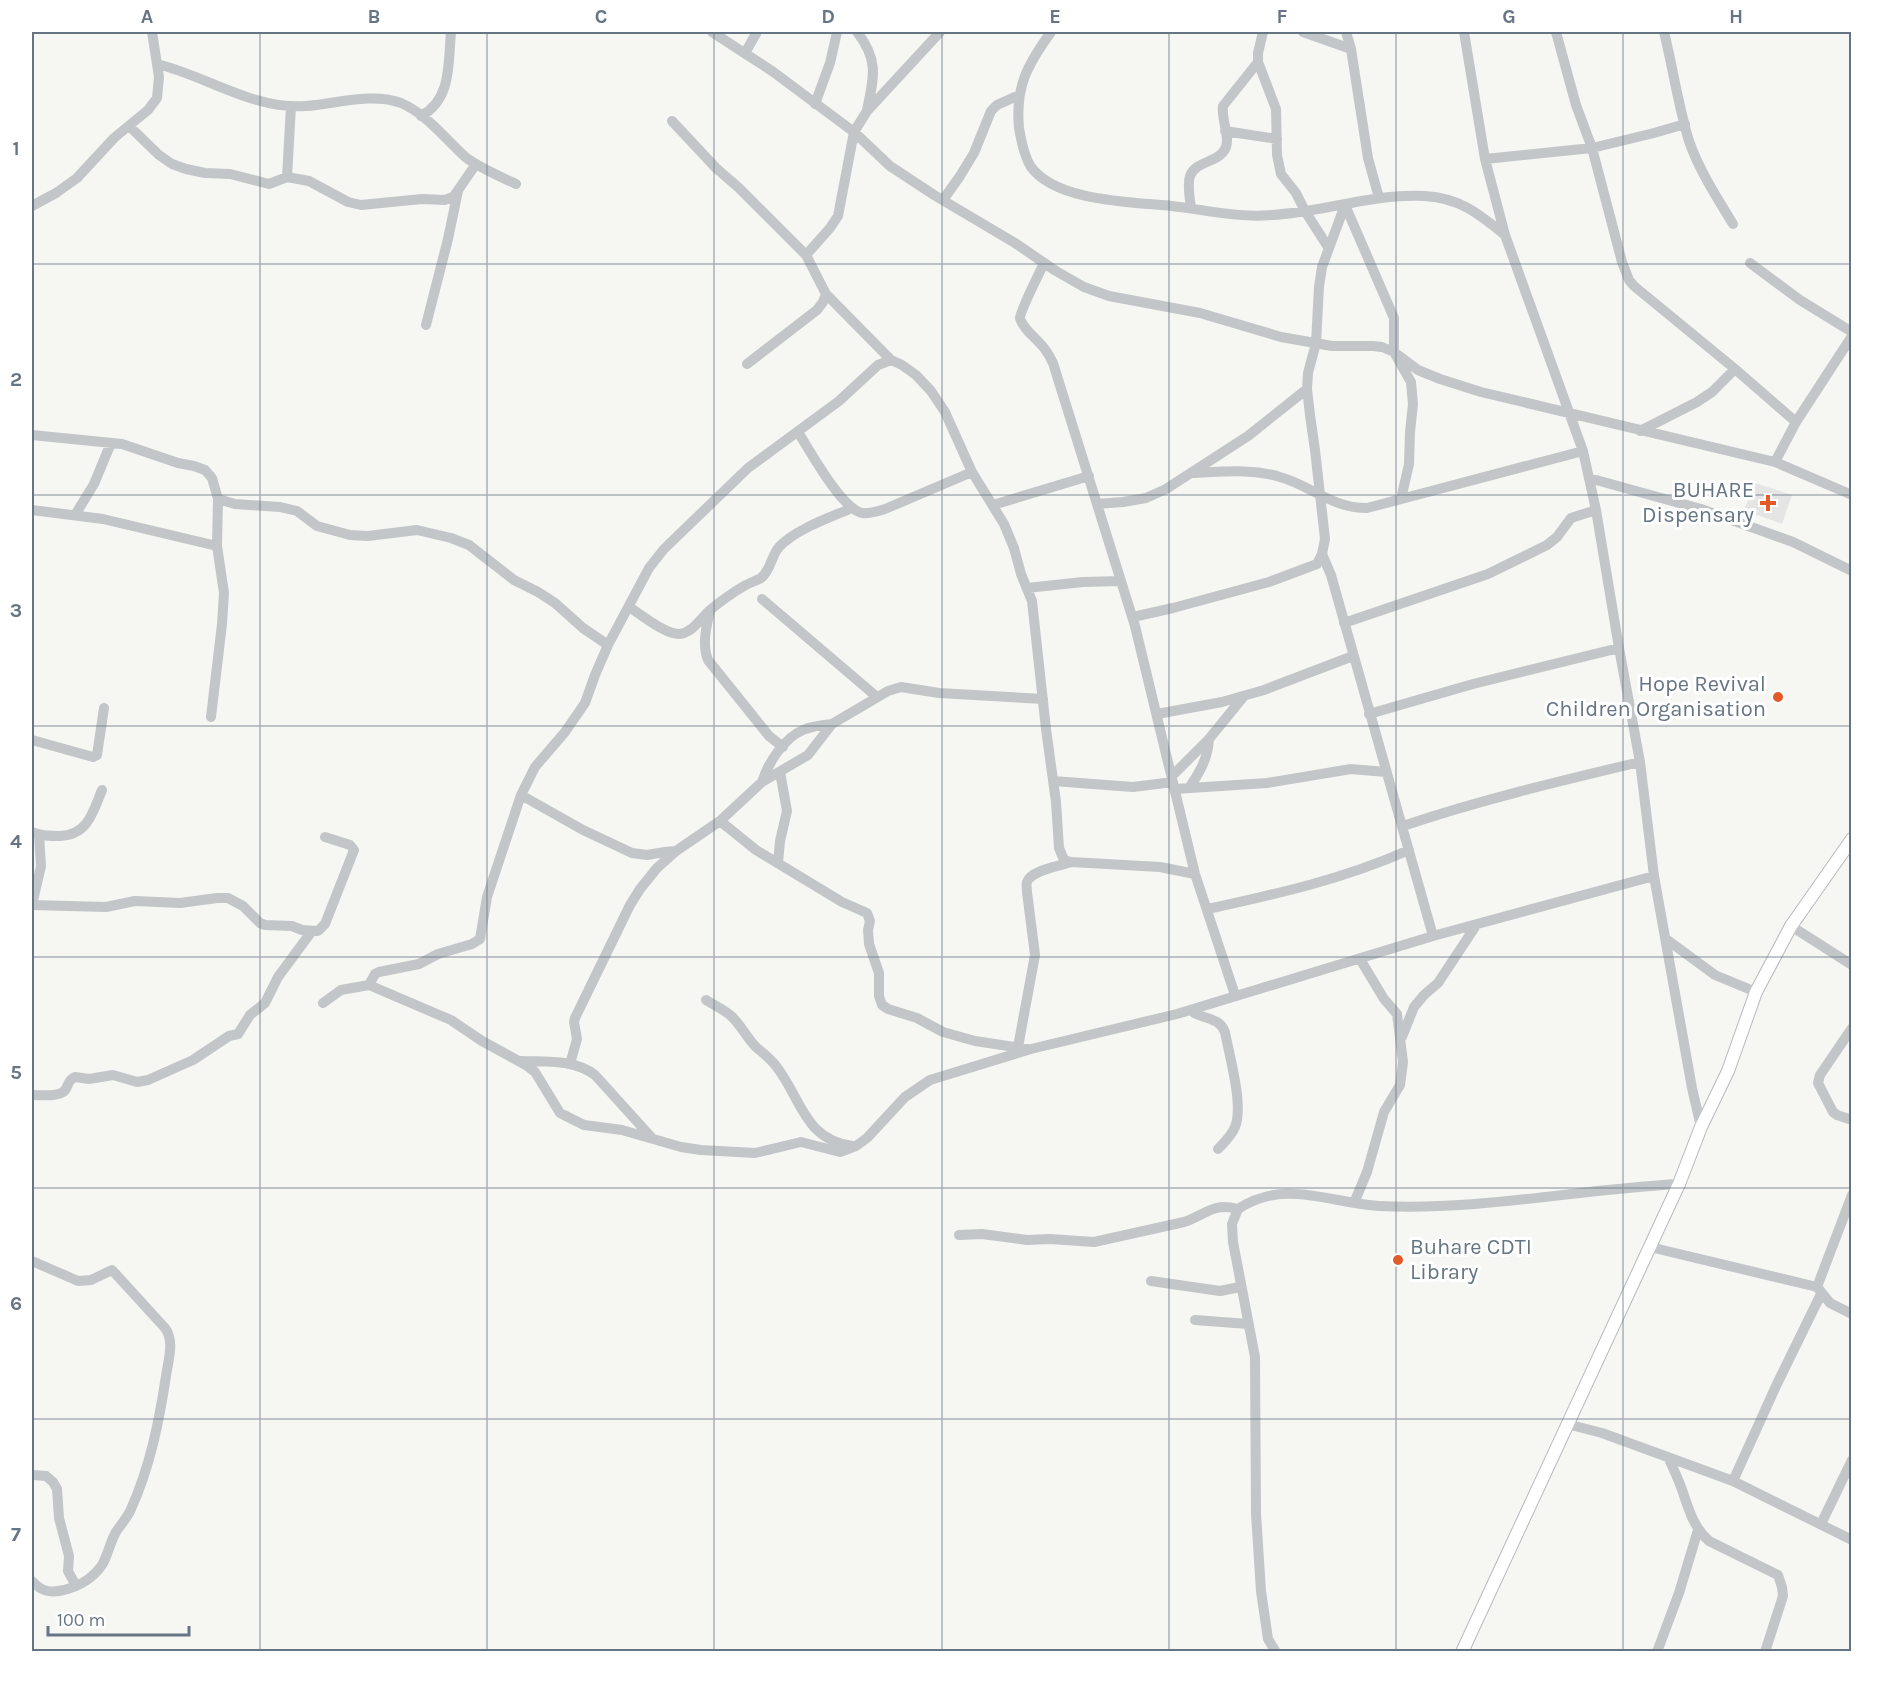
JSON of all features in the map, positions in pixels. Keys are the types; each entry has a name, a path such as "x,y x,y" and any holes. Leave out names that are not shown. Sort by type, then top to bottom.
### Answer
{"main road":[{"path":"1462,1652 1679,1184 1701,1128 1728,1071 1756,992 1791,926 1851,839"}],"street":[{"path":"32,206 69,184 114,138 148,110 157,98 159,90 152,32"},
{"path":"421,116 432,110 445,89 451,32"},
{"path":"712,32 745,53 854,132 890,166 1084,286 1109,296 1200,313 1281,336 1316,343 1348,346 1373,345 1394,352 1418,370 1481,392 1775,462 1851,495"},
{"path":"745,53 757,32"},
{"path":"815,104 830,63 837,32"},
{"path":"857,32 865,42 873,63 874,74 867,111"},
{"path":"806,255 838,216 854,132 867,111 940,32"},
{"path":"1052,32 1036,52 1026,73 1019,95 1018,116 1023,149 1031,166 1043,178 1063,188 1095,198 1132,204 1191,208 1242,216 1305,212 1379,198 1424,195 1453,201 1476,211 1505,235"},
{"path":"1272,32 1261,32 1258,62 1276,109 1278,166 1328,247"},
{"path":"1303,32 1351,49"},
{"path":"1346,32 1351,49 1368,158 1379,198"},
{"path":"1464,32 1485,159 1505,235 1583,451 1596,510 1640,762 1654,876 1701,1128"},
{"path":"1556,32 1629,280 1645,296 1796,422"},
{"path":"1664,32 1677,99 1690,143 1704,174 1733,224"},
{"path":"1191,208 1189,184 1191,175 1196,168 1213,160 1226,149 1223,105 1258,62"},
{"path":"157,64 266,103 307,106 359,99 394,101 403,104 430,122 470,161 516,184"},
{"path":"943,200 974,153 991,111 997,105 1019,95"},
{"path":"287,177 291,106"},
{"path":"672,121 716,168 806,255 826,294 891,360 909,370 931,391 945,412 972,472 1004,524 1032,601 1059,848 1064,860 1160,867 1195,874"},
{"path":"1485,159 1592,148 1685,124"},
{"path":"129,126 159,155 172,164 186,169 230,174 269,183 287,177 309,182 348,202 361,205 422,199 445,200 454,196 476,164"},
{"path":"1225,130 1277,139"},
{"path":"426,325 458,191"},
{"path":"1132,617 1269,582 1317,564 1325,539 1307,389 1308,373 1316,343 1318,287 1322,267 1344,205"},
{"path":"1344,205 1394,318 1394,352 1411,382 1413,396 1409,464 1401,500"},
{"path":"1044,263 1020,317 1026,329 1047,350 1053,363 1089,476 1132,617 1195,874 1234,996"},
{"path":"1750,263 1851,334 1796,422 1775,462"},
{"path":"747,364 817,310 826,294"},
{"path":"369,985 375,974 379,972 419,964 438,954 472,944 480,939 487,897 521,795 535,767 565,732 585,703 609,645 649,568 664,549 748,468 839,401 878,365 891,360"},
{"path":"1640,431 1712,392 1735,369"},
{"path":"1097,504 1146,498 1166,489 1248,436 1307,389"},
{"path":"798,432 838,493 852,508 861,513 872,513 972,472"},
{"path":"32,435 122,444 204,470 212,478 218,499 217,546 222,573 223,604 212,717"},
{"path":"75,515 94,484 111,443"},
{"path":"1192,473 1255,472 1281,477 1351,508 1401,500 1583,451"},
{"path":"993,505 1089,476"},
{"path":"1589,478 1711,513 1793,542 1851,571"},
{"path":"218,499 236,504 280,507 297,511 317,526 350,535 368,536 417,530 451,538 469,545 514,580 555,603 583,628 609,645"},
{"path":"629,607 655,624 679,634 692,629 730,594 760,579 768,571 776,550 784,541 852,508"},
{"path":"32,510 121,523 217,546"},
{"path":"1344,623 1488,574 1547,545 1557,537 1571,518 1596,510"},
{"path":"1322,554 1331,575 1433,936"},
{"path":"1027,588 1083,582 1121,581"},
{"path":"762,599 877,697"},
{"path":"710,610 705,640 708,660 769,736 783,747"},
{"path":"1369,714 1473,684 1619,648"},
{"path":"1157,714 1244,696 1299,678 1353,656"},
{"path":"762,782 766,770 794,735 805,729 832,724 877,697 901,687 939,693 1043,699"},
{"path":"1173,782 1244,696"},
{"path":"32,740 93,757 97,755 100,742 104,708"},
{"path":"570,1064 577,1039 575,1018 625,914 640,889 657,868 720,821 762,782 808,755 832,724"},
{"path":"1189,788 1205,761 1209,739"},
{"path":"1402,826 1531,788 1640,762"},
{"path":"1053,780 1133,787 1173,782 1189,788 1267,783 1351,770 1386,772"},
{"path":"778,863 787,811 780,772"},
{"path":"102,790 91,815 80,831 65,836 35,834 41,866 32,905 91,908 135,901 180,903 228,898 243,906 265,925 321,930 354,852 354,848 350,845 325,837"},
{"path":"521,795 583,830 632,853 647,855 658,852 676,852"},
{"path":"720,821 756,850 842,902 867,913 870,921 869,944 878,968 879,996 882,1005 917,1018 943,1032 975,1041 1031,1049"},
{"path":"1208,909 1325,881 1374,866 1409,850"},
{"path":"1018,1047 1035,955 1027,892 1028,881 1032,875 1071,862"},
{"path":"323,1004 342,990 369,985 451,1020 535,1072 560,1113 584,1125 622,1130 681,1147 755,1153 801,1142 840,1152 856,1146 875,1130 905,1097 930,1080 1031,1049 1190,1010 1433,936 1654,876"},
{"path":"1401,1037 1414,1007 1438,983 1477,924"},
{"path":"1791,926 1851,965"},
{"path":"32,1095 63,1092 68,1081 75,1077 113,1075 137,1082 148,1080 192,1060 229,1036 237,1035 250,1016 265,1003 278,977 312,931"},
{"path":"1666,939 1715,975 1756,992"},
{"path":"1354,1203 1367,1172 1384,1112 1400,1085 1403,1062 1397,1014 1384,999 1360,959"},
{"path":"706,1000 730,1015 745,1035 774,1063 785,1077 817,1132 841,1144 856,1146"},
{"path":"1190,1010 1201,1017 1218,1021 1225,1032 1237,1096 1238,1116 1233,1131 1218,1149"},
{"path":"1851,1028 1820,1075 1818,1083 1833,1112 1851,1120"},
{"path":"518,1061 570,1064 587,1070 652,1139"},
{"path":"959,1235 982,1234 1027,1240 1094,1242 1184,1222 1205,1211 1220,1207 1238,1209 1270,1195 1287,1193 1377,1206 1434,1207 1679,1184"},
{"path":"1733,1481 1819,1291 1851,1195"},
{"path":"1238,1209 1232,1224 1233,1242 1255,1358 1256,1514 1261,1591 1268,1639 1276,1652"},
{"path":"1650,1246 1819,1291 1830,1303 1851,1314"},
{"path":"32,1261 78,1281 91,1280 112,1270 165,1328 170,1337 163,1400 150,1459 131,1511 117,1531 103,1564 88,1579 76,1586 52,1592 38,1588 32,1581"},
{"path":"1151,1281 1220,1291 1240,1287"},
{"path":"1195,1320 1248,1324"},
{"path":"1567,1424 1602,1433 1733,1481 1851,1540"},
{"path":"1668,1456 1698,1530 1709,1541 1778,1575 1783,1596 1765,1652"},
{"path":"1821,1524 1851,1460"},
{"path":"32,1475 46,1476 57,1489 59,1518 69,1556 68,1571 76,1586"},
{"path":"1657,1652 1679,1593 1698,1530"}],"shaded area":[{"name":"BUHARE Dispensary","path":"1755,483 1792,495 1782,524 1744,510"}],"place":[{"name":"BUHARE Dispensary","path":"1768,503"},
{"name":"Hope Revival Children Organisation","path":"1778,697"},
{"name":"Buhare CDTI Library","path":"1398,1260"}]}
